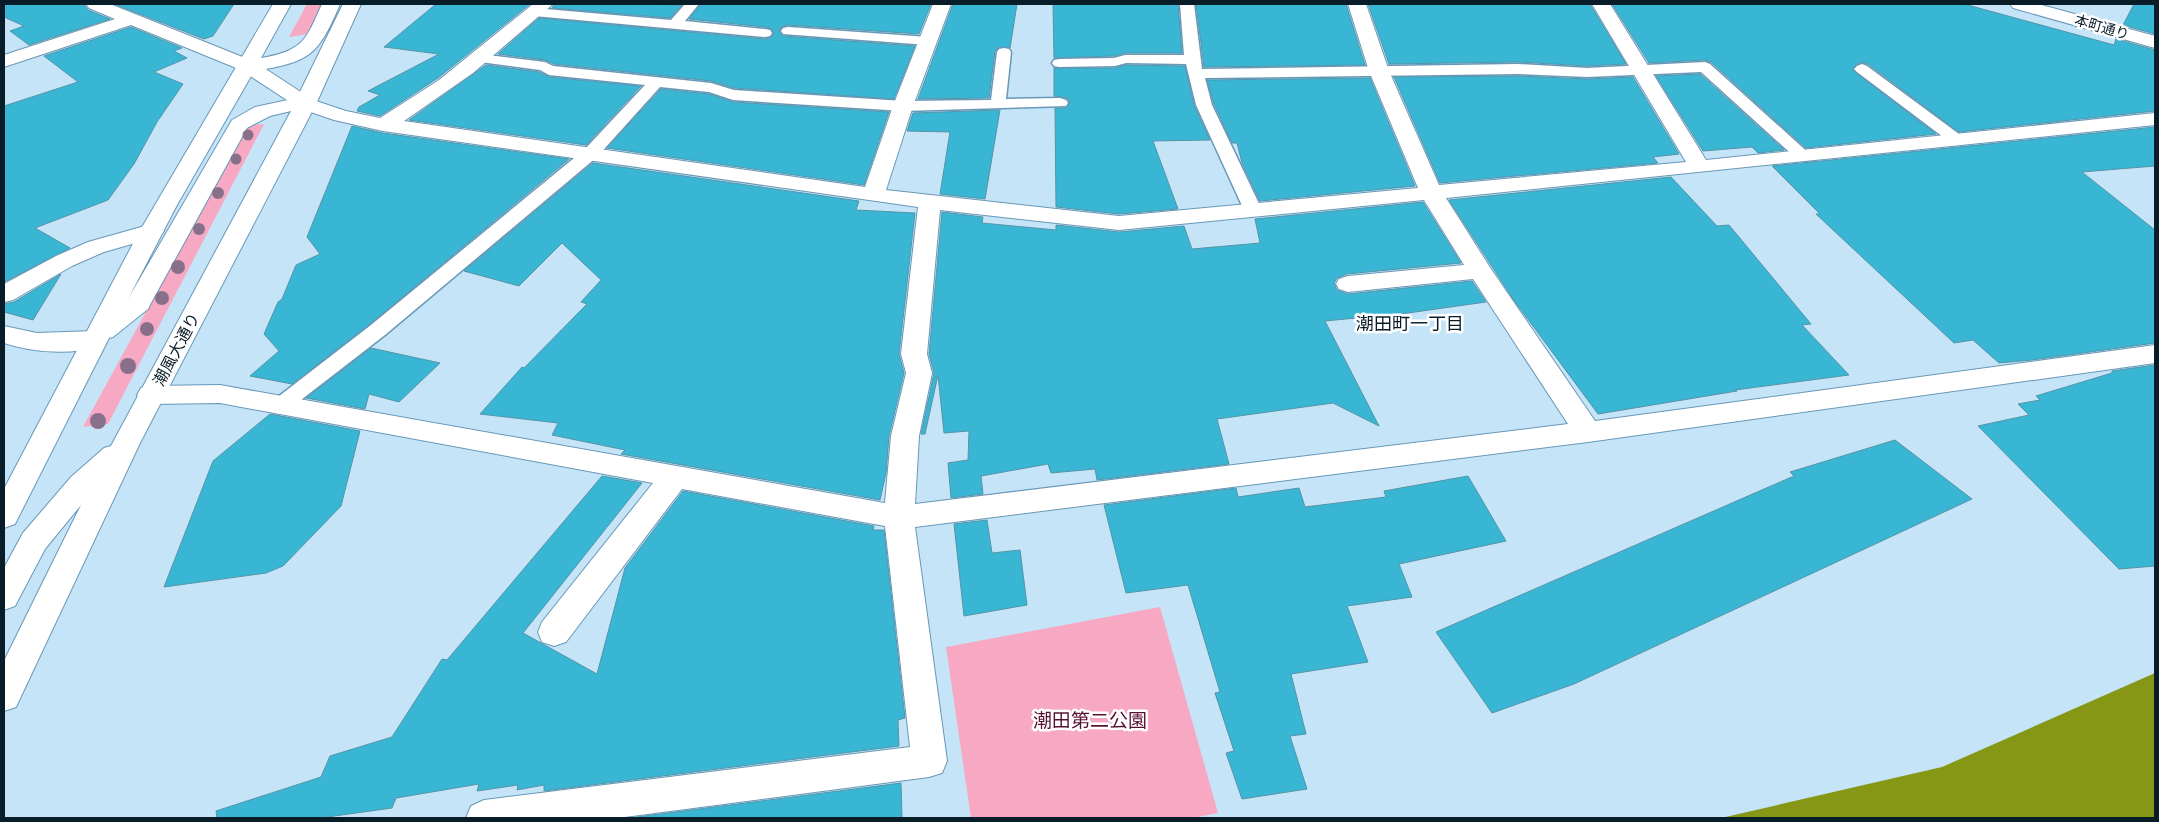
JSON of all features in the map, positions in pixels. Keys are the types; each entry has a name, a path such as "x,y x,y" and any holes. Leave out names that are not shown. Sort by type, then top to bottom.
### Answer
{"street":[{"path":"95,4 248,66 306,104 341,116 383,125 591,153 873,195 1119,222 1431,194 2155,119"},
{"path":"4,516 152,231 282,4"},
{"path":"248,66 280,60 307,48 313,41 331,4"},
{"name":"潮風大通り","path":"4,696 126,443 306,104 352,4"},
{"path":"873,195 903,106 942,4"},
{"path":"1357,4 1379,71 1431,194 1588,432"},
{"path":"1601,4 1700,167"},
{"name":"本町通り","path":"2019,4 2155,42"},
{"path":"383,125 401,115 480,58 539,8"},
{"path":"4,61 132,19"},
{"path":"4,334 17,340 38,342 61,343 94,340 139,303 239,124 267,110 289,105 306,104"},
{"path":"484,818 929,761 899,517 906,436 919,372 914,354 930,201"},
{"path":"4,294 64,261 96,247 152,231"},
{"path":"1348,284 1480,271"},
{"path":"152,395 220,394 674,478 899,517 1588,432 2155,354"},
{"path":"4,597 34,540 82,485 126,443"},
{"path":"554,632 674,478"}],"lane":[{"path":"674,25 692,4"},
{"path":"1187,4 1194,67 1204,105 1253,210"},
{"path":"539,8 674,25 765,33"},
{"path":"788,31 928,41"},
{"path":"998,104 1004,52"},
{"path":"480,58 545,66 549,70 711,88 733,95 903,106 1060,103"},
{"path":"1060,63 1116,62 1125,59 1194,67 1379,71 1641,70 1705,67 1804,156"},
{"path":"1862,69 1957,140"},
{"path":"281,405 378,330 591,153 656,82"}],"green space":[{"path":"307,4 324,4 308,34 289,37"},
{"path":"264,124 108,424 83,427 248,125"},
{"name":"潮田第二公園","path":"1160,607 1218,813 1193,818 971,818 946,647"}],"shaded area":[{"path":"2155,673 2155,818 1721,818 1942,767"}],"building":[{"path":"4,4 84,4 88,10 110,19 29,45 10,31 24,26 4,17"},
{"path":"114,4 234,4 213,36 204,39"},
{"path":"436,4 530,4 438,78 380,116 357,111 359,107 380,95 368,91 439,54 384,47"},
{"path":"555,4 682,5 670,18 552,8"},
{"path":"701,4 931,4 919,34 788,25 783,26 779,30 783,36 915,46 894,99 734,88 711,81 554,64 545,60 498,54 539,18 765,39 770,38 774,34 772,29 765,27 689,19"},
{"path":"953,4 1017,4 1010,48 999,47 995,51 989,98 918,99"},
{"path":"1053,4 1178,4 1182,53 1125,53 1114,56 1054,58"},
{"path":"1196,4 1346,4 1365,65 1204,67"},
{"path":"1368,4 1590,4 1626,64 1587,66 1518,62 1389,64"},
{"path":"1612,4 1964,4 2114,45 2116,39 2155,50 2155,111 1959,132 1868,64 1861,62 1853,68 1856,73 1936,134 1806,148 1711,62 1705,60 1649,63"},
{"path":"2134,4 2155,4 2155,34 2123,25"},
{"path":"131,27 182,48 174,51 187,58 154,72 183,84 157,122 134,164 108,200 35,228 70,248 4,282 4,106 78,82 44,56"},
{"path":"486,65 539,72 549,77 641,86 586,145 409,120"},
{"path":"1126,65 1185,66 1194,105 1210,140 1153,141 1178,209 1119,214 1056,207 1055,108 1066,108 1070,102 1067,98 1054,96 1054,68 1115,68"},
{"path":"1700,74 1784,150 1758,153 1752,147 1703,151 1656,76"},
{"path":"1518,76 1587,79 1633,77 1679,154 1653,157 1658,163 1440,183 1394,77"},
{"path":"1370,78 1415,186 1260,201 1242,163 1237,143 1232,143 1214,104 1207,80"},
{"path":"661,89 709,94 733,102 889,112 864,185 607,148"},
{"path":"1000,110 985,199 940,194 950,132 907,131 913,113"},
{"path":"352,126 383,133 569,159 370,324 292,384 250,376 279,351 264,334 278,302 282,299 296,265 320,254 307,237"},
{"path":"2155,127 2155,166 2082,172 2155,230 2155,343 2032,360 1999,363 1973,340 1954,343 1816,214 1820,214 1772,166"},
{"path":"593,163 859,201 856,210 915,213 899,354 904,373 889,436 886,473 880,500 621,454 625,450 552,435 558,423 480,414 522,367 524,368 587,304 581,302 601,280 562,243 519,286 464,271"},
{"path":"1671,177 1717,226 1729,225 1811,324 1802,325 1849,375 1735,390 1737,391 1598,414 1513,299 1449,200"},
{"path":"1423,202 1461,263 1347,274 1337,278 1334,283 1337,290 1348,294 1472,281 1486,302 1408,313 1325,321 1379,426 1333,403 1217,419 1229,464 1097,480 1095,469 1051,473 1048,464 981,476 983,494 951,498 948,463 968,460 969,431 944,433 938,375 925,434 921,434 934,373 929,354 942,212 983,217 982,223 1056,230 1056,225 1119,232 1184,226 1192,249 1260,243 1255,219"},
{"path":"61,274 33,320 4,312 4,304 14,302"},
{"path":"371,348 440,363 399,402 369,394 365,409 306,398"},
{"path":"2155,365 2155,566 2119,569 1978,426 2029,415 2018,404 2040,400 2036,396 2112,373 2112,371"},
{"path":"270,414 360,431 341,506 283,566 266,573 164,587 213,461"},
{"path":"1895,440 1972,499 1574,684 1492,713 1436,632 1794,476 1790,472"},
{"path":"602,476 642,483 523,633 597,674 625,568 683,491 874,526 873,530 884,530 905,718 898,720 899,746 544,791 544,785 517,790 518,785 477,791 479,784 396,798 392,808 320,818 217,818 216,811 321,777 330,756 392,737 442,659 447,660"},
{"path":"1468,476 1506,541 1399,564 1412,597 1347,606 1368,662 1291,674 1306,734 1290,736 1307,789 1242,799 1226,753 1234,751 1215,693 1220,692 1188,585 1126,593 1104,505 1236,488 1238,497 1299,488 1305,507 1386,497 1384,491"},
{"path":"987,520 992,553 1020,550 1027,605 964,616 954,524"},
{"path":"901,783 902,818 629,818"}],"district":[{"name":"潮田町一丁目","path":"1410,324"}]}
